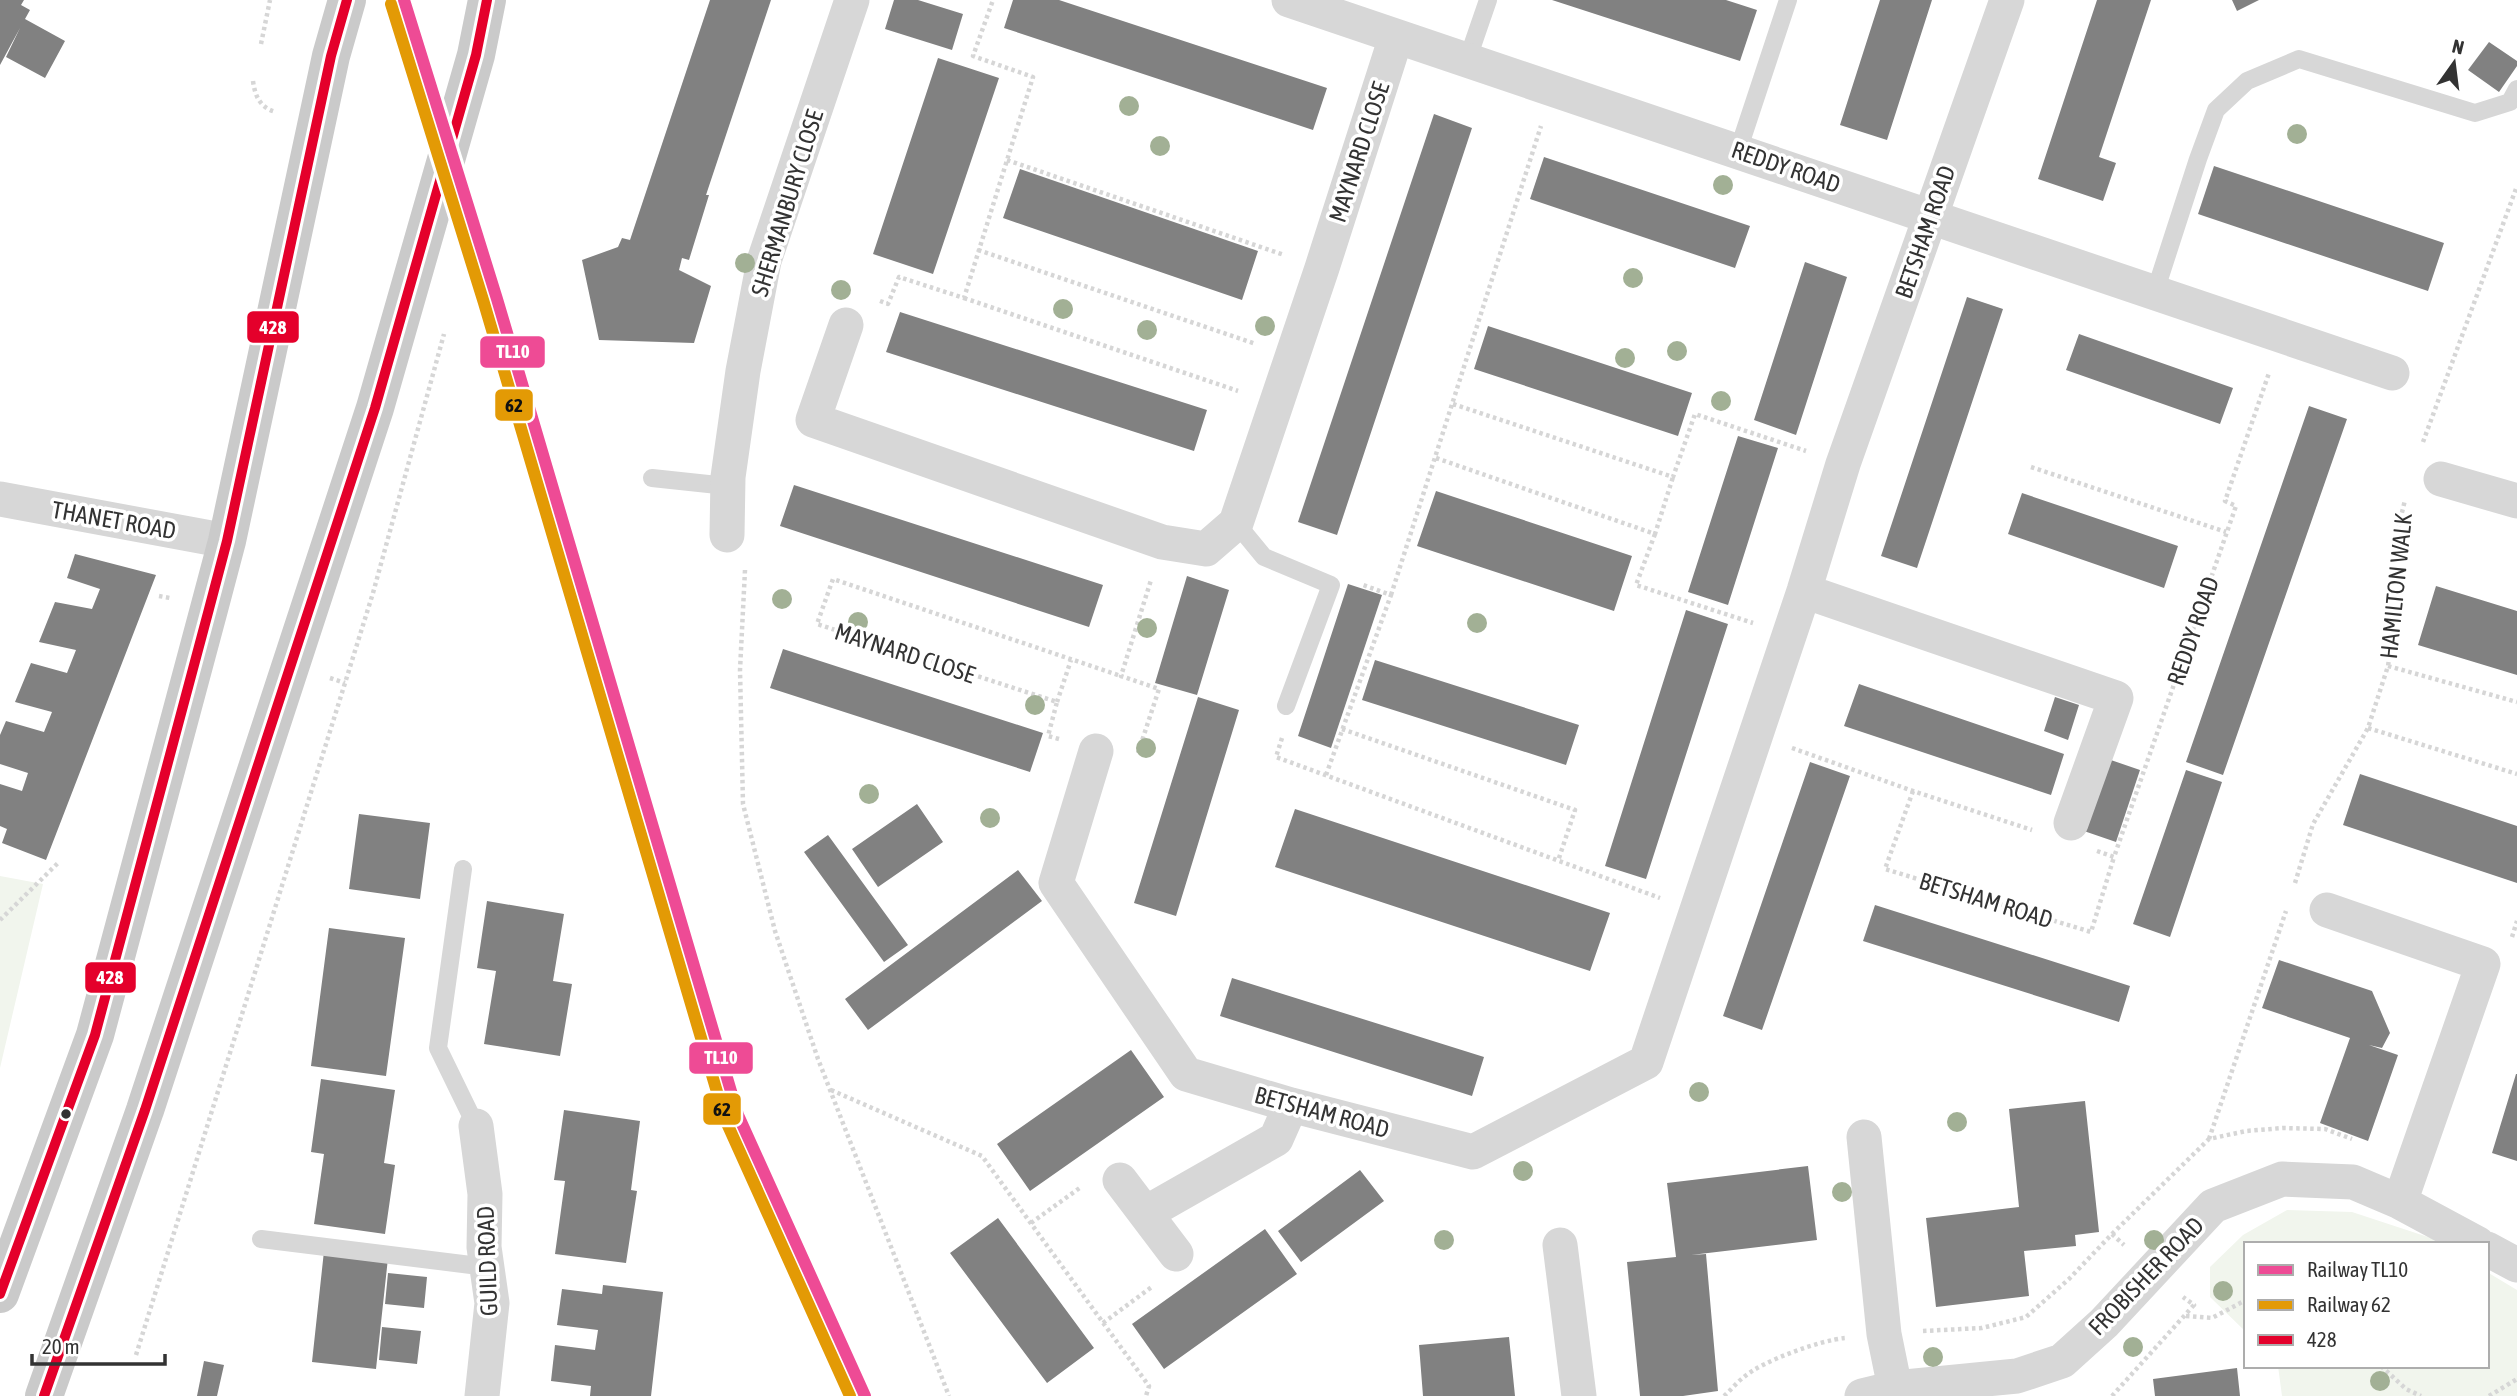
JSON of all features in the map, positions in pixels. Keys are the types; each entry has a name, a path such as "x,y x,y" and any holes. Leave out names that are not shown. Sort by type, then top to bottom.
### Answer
{"main road":[{"path":"0,1294 95,1035 228,541 331,56 347,0"},
{"path":"44,1396 145,1110 375,408 476,55 487,0"}],"street":[{"name":"SHERMANBURY CLOSE","path":"727,535 727,486 743,371 764,261 852,0"},
{"name":"REDDY ROAD","path":"1289,0 2392,373"},
{"name":"BETSHAM ROAD","path":"1096,751 1056,883 1186,1074 1291,1105 1473,1152 1646,1062 1804,591 1843,464 2007,0"},
{"name":"MAYNARD CLOSE","path":"1236,523 1293,357 1396,37"},
{"path":"846,325 813,420 1162,542 1206,549 1236,523"},
{"path":"2430,466 2517,501"},
{"name":"THANET ROAD","path":"0,499 228,541"},
{"path":"1804,591 2116,698 2067,835"},
{"path":"2327,910 2483,964 2400,1202"},
{"path":"1146,1213 1276,1139 1291,1105"},
{"name":"GUILD ROAD","path":"476,1126 485,1194 484,1247 492,1303 482,1396"},
{"name":"FROBISHER ROAD","path":"1864,1137 1884,1334 1879,1392 2018,1386 2062,1361 2104,1323 2213,1206 2282,1179 2353,1182 2400,1202 2474,1242"},
{"path":"1120,1180 1176,1254"},
{"path":"1560,1245 1580,1396"},
{"path":"2489,1250 2517,1265"}],"lane":[{"path":"1467,61 1488,0"},
{"path":"1738,151 1788,0"},
{"path":"2155,292 2216,110 2247,81 2299,59 2475,113 2510,102 2517,89"},
{"path":"652,478 727,486"},
{"path":"1236,523 1264,557 1331,585 1286,706"},
{"path":"463,870 438,1048 476,1126"},
{"path":"261,1239 487,1267"}],"path":[{"path":"261,44 270,0"},
{"path":"964,298 1033,77 973,57 993,0"},
{"path":"253,81 256,96 267,110 287,115"},
{"path":"1326,775 1391,595 1552,89"},
{"path":"1007,160 1322,268"},
{"path":"2430,466 2517,186"},
{"path":"978,250 1293,357"},
{"path":"846,325 858,293 888,304 899,277 1275,404"},
{"name":"REDDY ROAD","path":"2159,730 2236,506 2225,501 2282,336"},
{"path":"1453,404 1673,477"},
{"path":"1789,635 1636,585 1695,414 1843,464"},
{"path":"136,1355 311,795 414,450"},
{"path":"1436,458 1655,534"},
{"path":"2031,467 2226,532"},
{"name":"HAMILTON WALK","path":"2294,887 2313,824 2368,728 2388,666 2393,632 2391,587 2398,529 2407,492"},
{"path":"727,535 746,540 740,670 743,804 775,931 831,1090 949,1396"},
{"path":"1121,676 1162,542"},
{"path":"1331,585 1337,576 1391,595"},
{"name":"MAYNARD CLOSE","path":"833,579 1121,676 1159,689 1135,762 1048,736 1058,702 817,624 833,579"},
{"path":"1058,702 1071,659"},
{"path":"2388,666 2517,702"},
{"path":"1286,706 1287,724 1276,757 1698,911"},
{"path":"2368,728 2517,774"},
{"path":"1342,729 1575,810 1558,861"},
{"name":"BETSHAM ROAD","path":"1913,791 1885,869 2091,932 2114,857 2159,730"},
{"path":"1755,734 1913,791 2067,835 2114,857"},
{"path":"0,920 59,862"},
{"path":"1724,1396 1745,1375 1773,1361 1831,1339 1982,1328 2026,1317 2069,1279 2209,1139 2290,900"},
{"path":"831,1090 982,1156 1149,1386 1146,1396"},
{"path":"1031,1223 1110,1166 1120,1180"},
{"path":"1103,1323 1184,1264 1176,1254"},
{"path":"2186,1316 2212,1318 2244,1301"},
{"path":"2383,1368 2406,1389 2421,1396"},
{"path":"2489,1396 2517,1379"}],"shaded area":[{"path":"0,876 43,884 0,1068"},
{"path":"2287,1210 2352,1212 2438,1242 2244,1242 2244,1330 2210,1297 2210,1267 2243,1235"},
{"path":"2489,1273 2517,1290 2517,1396 2282,1396 2278,1368 2489,1368"}],"building":[{"path":"0,0 24,0 21,5 30,10 25,19 65,41 45,78 6,57 20,28 0,65"},
{"path":"710,0 771,0 706,195 709,195 689,260 682,258 679,270 711,286 694,343 599,340 582,260 618,247 622,238 630,240"},
{"path":"894,0 918,0 963,14 952,50 885,29"},
{"path":"1013,0 1059,0 1327,88 1313,130 1004,28"},
{"path":"1552,0 1726,0 1757,10 1740,61"},
{"path":"1880,0 1932,0 1887,140 1840,125"},
{"path":"2097,0 2151,0 2099,157 2116,163 2103,201 2038,179"},
{"path":"2232,0 2259,0 2237,11"},
{"path":"2489,42 2517,61 2517,66 2499,92 2468,70"},
{"path":"938,58 999,78 933,274 873,254"},
{"path":"1434,114 1472,128 1337,535 1298,522"},
{"path":"1544,157 1750,226 1735,268 1530,199"},
{"path":"2214,166 2444,243 2428,291 2198,214"},
{"path":"1020,169 1258,251 1242,300 1003,218"},
{"path":"1805,262 1847,277 1796,435 1754,420"},
{"path":"1967,297 2003,309 1917,568 1881,556"},
{"path":"900,312 1207,410 1194,451 886,352"},
{"path":"1488,326 1692,393 1678,436 1474,369"},
{"path":"2079,334 2233,388 2220,424 2066,370"},
{"path":"2309,406 2347,419 2223,775 2186,762"},
{"path":"1738,436 1778,448 1728,605 1688,592"},
{"path":"794,485 1103,585 1089,627 780,526"},
{"path":"1436,491 1632,556 1614,611 1417,546"},
{"path":"2022,493 2178,546 2164,588 2008,534"},
{"path":"75,554 156,575 46,860 2,843 7,829 0,826 0,784 22,791 28,773 0,764 0,735 6,721 44,732 52,712 15,702 31,663 67,673 76,650 39,642 55,602 92,609 100,589 67,578"},
{"path":"1187,576 1229,590 1197,695 1155,683"},
{"path":"1348,584 1382,595 1331,748 1298,736"},
{"path":"2436,586 2517,611 2517,675 2418,645"},
{"path":"1686,610 1728,624 1646,879 1605,866"},
{"path":"783,649 1043,733 1030,772 770,688"},
{"path":"1375,660 1579,725 1566,765 1362,700"},
{"path":"1859,684 2064,754 2051,795 1844,726"},
{"path":"1198,697 1239,710 1176,916 1134,903"},
{"path":"2055,697 2079,705 2068,740 2044,731"},
{"path":"2105,758 2140,770 2116,842 2081,830"},
{"path":"1810,762 1850,776 1762,1030 1723,1016"},
{"path":"2186,770 2222,782 2170,937 2133,924"},
{"path":"2360,774 2517,826 2517,883 2343,825"},
{"path":"917,804 943,842 878,887 852,849"},
{"path":"1295,809 1610,913 1590,971 1275,867"},
{"path":"359,814 430,823 420,899 349,889"},
{"path":"828,835 908,945 884,962 804,852"},
{"path":"1018,870 1042,901 868,1030 845,999"},
{"path":"487,901 564,914 553,981 572,984 560,1056 484,1044 496,971 477,968"},
{"path":"1875,905 2130,986 2119,1022 1863,941"},
{"path":"329,928 405,938 386,1076 311,1066"},
{"path":"2279,960 2372,991 2390,1033 2382,1048 2369,1045 2398,1055 2368,1141 2320,1123 2350,1038 2262,1008"},
{"path":"1232,978 1484,1057 1472,1096 1220,1016"},
{"path":"1131,1050 1164,1097 1030,1191 997,1144"},
{"path":"2517,1074 2517,1161 2492,1153"},
{"path":"321,1079 395,1090 384,1163 395,1165 385,1234 314,1224 324,1154 311,1152"},
{"path":"2085,1101 2099,1232 2075,1235 2076,1246 2024,1251 2029,1296 1936,1307 1926,1218 2019,1207 2009,1109"},
{"path":"564,1110 640,1121 631,1190 637,1191 626,1263 555,1254 565,1181 554,1180"},
{"path":"1808,1166 1817,1240 1691,1255 1706,1254 1718,1391 1683,1396 1640,1396 1627,1262 1676,1257 1667,1183"},
{"path":"1360,1170 1384,1201 1301,1262 1278,1231"},
{"path":"998,1218 1094,1348 1047,1383 950,1253"},
{"path":"1265,1229 1297,1274 1164,1369 1132,1324"},
{"path":"324,1251 388,1258 376,1369 312,1362"},
{"path":"388,1273 427,1277 424,1308 385,1304"},
{"path":"603,1285 663,1292 651,1396 590,1396 591,1386 551,1381 555,1345 595,1350 598,1330 557,1325 562,1289 602,1294"},
{"path":"382,1327 421,1331 417,1364 379,1360"},
{"path":"1509,1337 1515,1396 1423,1396 1419,1345"},
{"path":"204,1361 224,1365 217,1396 197,1396"},
{"path":"2237,1368 2240,1396 2155,1396 2153,1379"}],"rail line":[{"name":"TL10","path":"404,0 497,299 738,1115 865,1396"},
{"name":"62","path":"391,4 484,303 725,1119 850,1396"}],"transit line":[{"name":"428","path":"0,1294 95,1035 227,541 331,56 347,0"},
{"name":"428","path":"44,1396 145,1110 375,408 476,55 487,0"}]}
